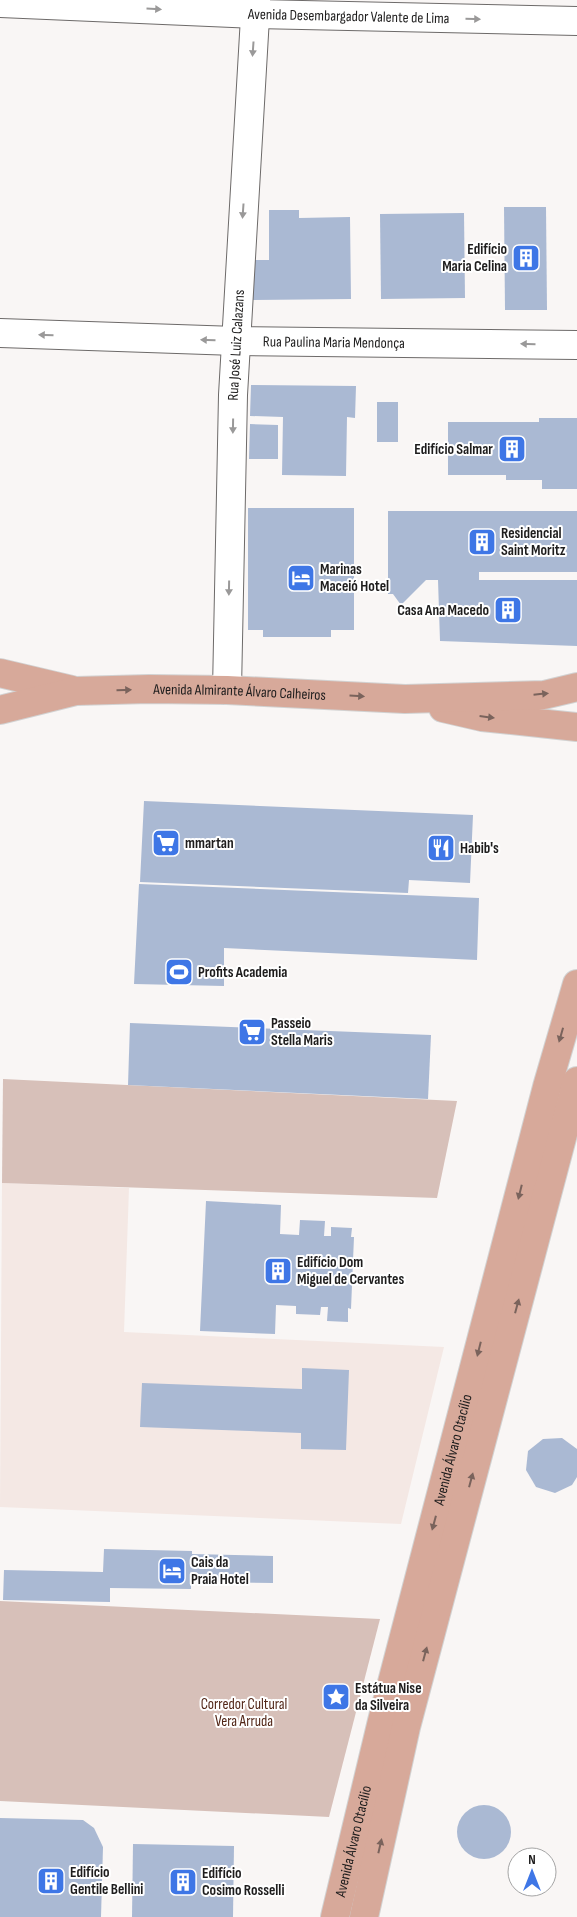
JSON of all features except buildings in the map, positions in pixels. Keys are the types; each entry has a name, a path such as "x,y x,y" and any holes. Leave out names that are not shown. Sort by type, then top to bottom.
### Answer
{"main road":[{"name":"Avenida Almirante Álvaro Calheiros","path":"0,673 76,691"},
{"name":"Avenida Almirante Álvaro Calheiros","path":"0,710 76,691 149,689 227,690 405,699 544,695 577,687"},
{"name":"Avenida Almirante Álvaro Calheiros","path":"405,699 482,717 577,727"},
{"name":"Avenida Álvaro Otacílio","path":"334,1917 382,1722 556,1054 577,984"},
{"name":"Avenida Álvaro Otacílio","path":"364,1917 406,1727 577,1081"}],"street":[{"name":"Avenida Desembargador Valente de Lima","path":"0,2 256,7 577,21"},
{"name":"Rua José Luiz Calazans","path":"227,690 236,341 256,7"},
{"name":"Rua Paulina Maria Mendonça","path":"0,333 236,341 577,345"}],"shaded area":[{"path":"2,1183 129,1188 124,1332 444,1347 401,1524 0,1507"}],"green space":[{"path":"3,1079 457,1101 437,1198 2,1183"},
{"name":"Corredor Cultural Vera Arruda","path":"0,1601 380,1619 329,1817 0,1801"}],"place":[{"name":"Edifício Maria Celina","path":"526,258"},
{"name":"Edifício Salmar","path":"512,449"},
{"name":"Residencial Saint Moritz","path":"482,542"},
{"name":"Marinas Maceió Hotel","path":"301,578"},
{"name":"Casa Ana Macedo","path":"508,610"},
{"name":"mmartan","path":"166,843"},
{"name":"Habib's","path":"441,848"},
{"name":"Profits Academia","path":"179,972"},
{"name":"Passeio Stella Maris","path":"252,1032"},
{"name":"Edifício Dom Miguel de Cervantes","path":"278,1271"},
{"name":"Cais da Praia Hotel","path":"172,1571"},
{"name":"Estátua Nise da Silveira","path":"336,1697"},
{"name":"Edifício Gentile Bellini","path":"51,1881"},
{"name":"Edifício Cosimo Rosselli","path":"183,1882"}]}
